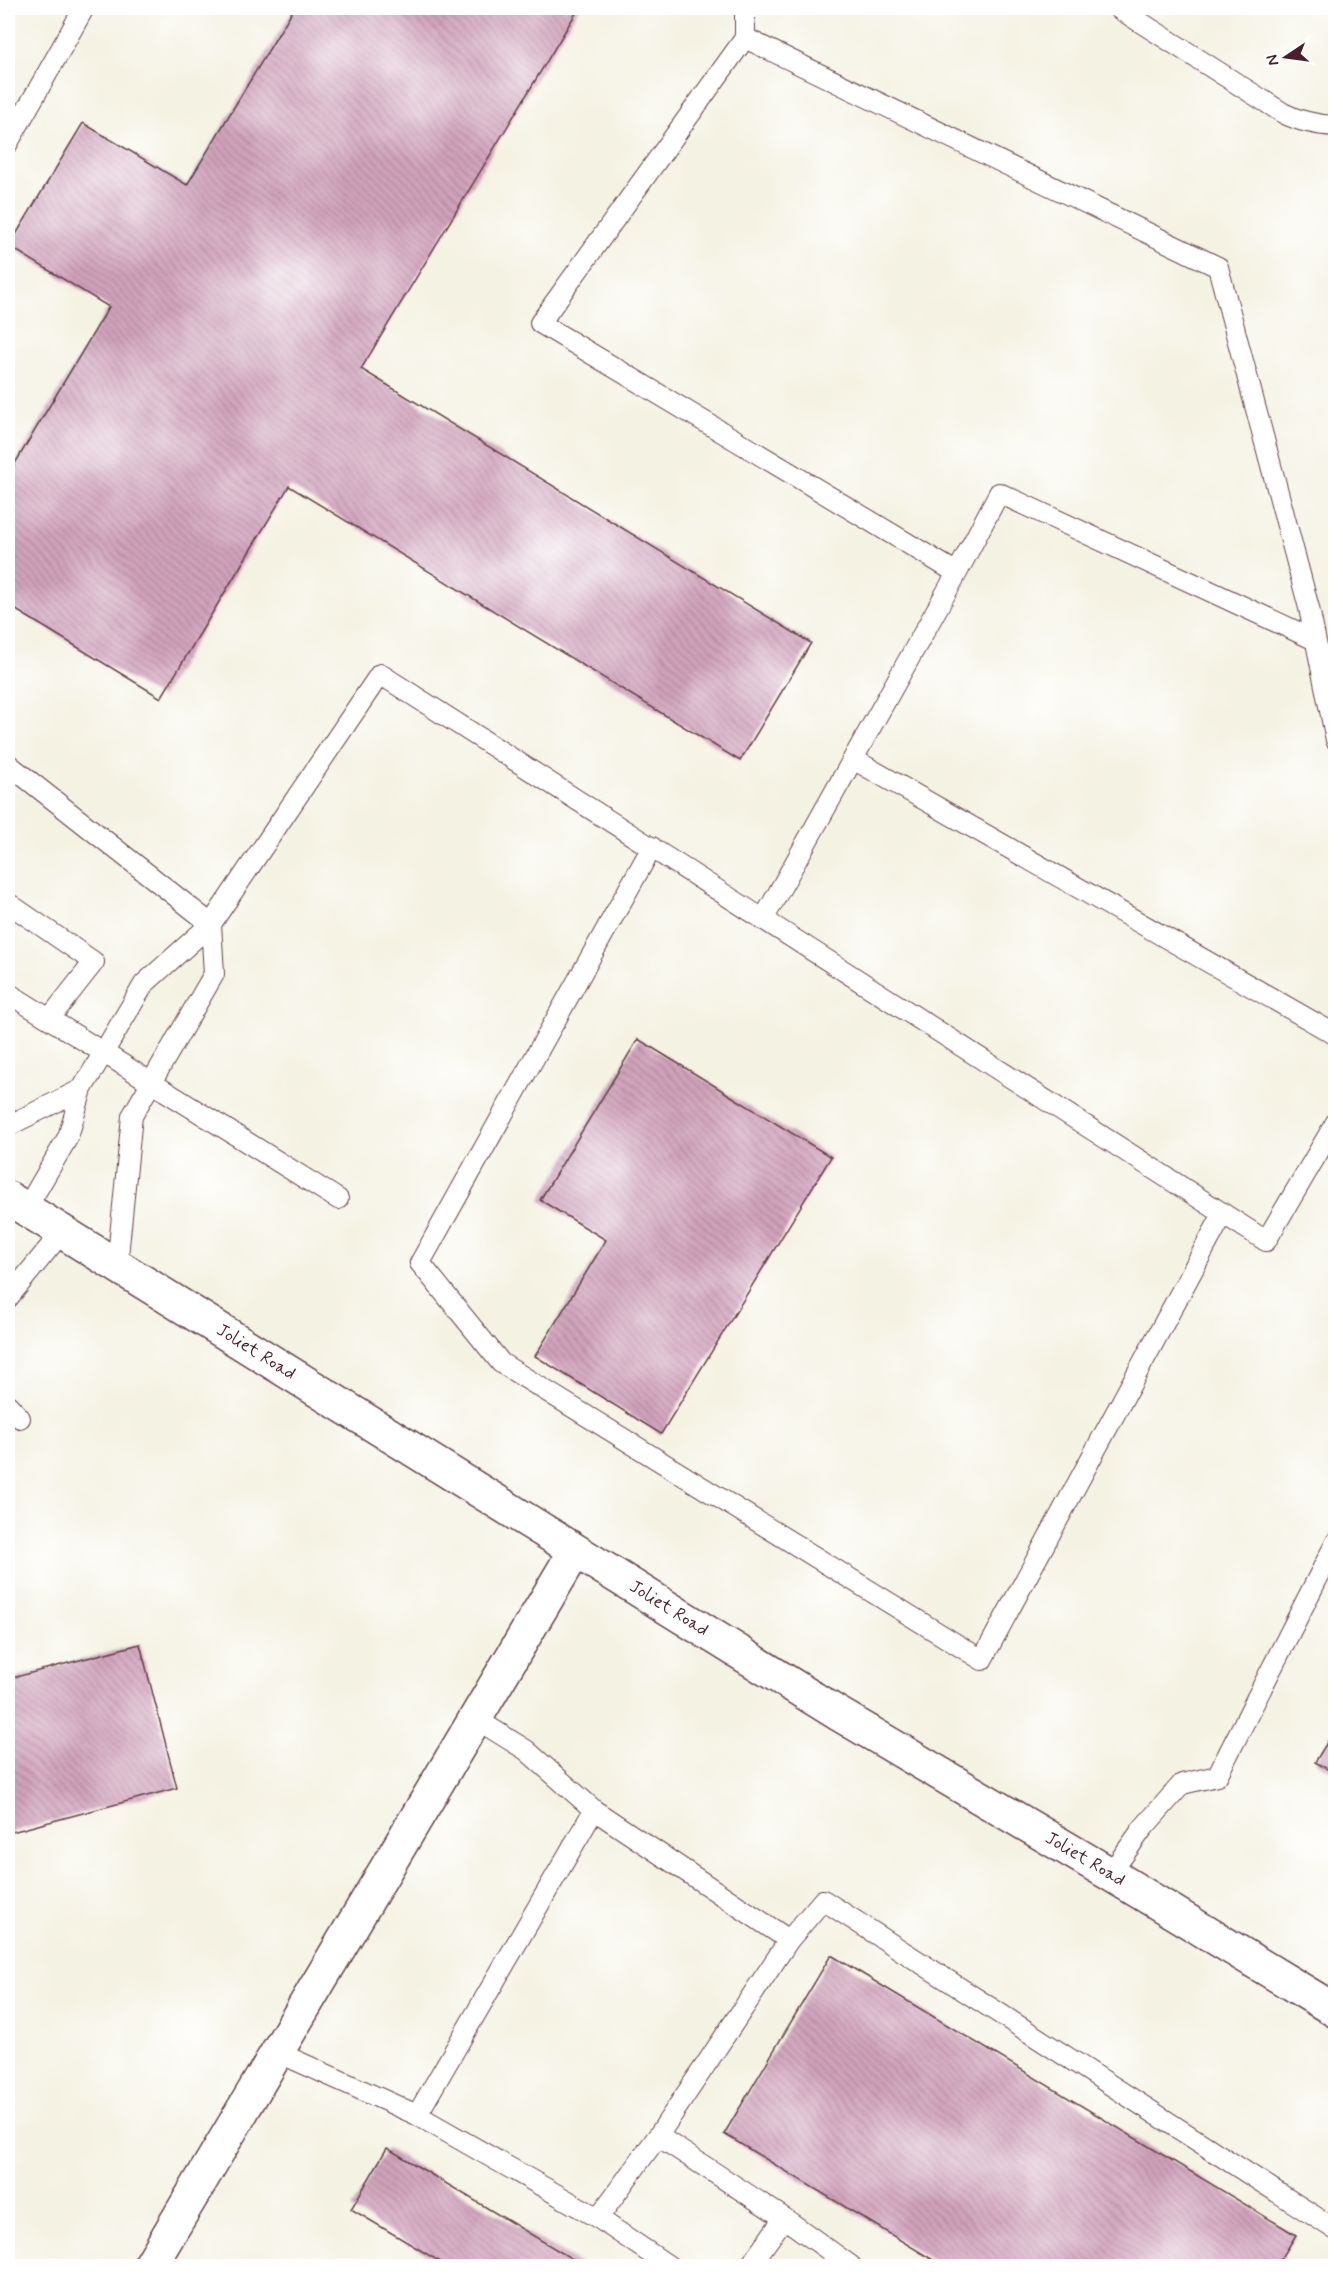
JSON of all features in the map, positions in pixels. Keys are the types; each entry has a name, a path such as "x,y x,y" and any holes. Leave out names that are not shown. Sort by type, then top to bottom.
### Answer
{"main road":[{"name":"Joliet Road","path":"17,1204 837,1713 1110,1874 1335,2011"},
{"path":"150,2266 575,1551"}],"lane":[{"path":"8,143 84,8"},
{"path":"745,8 745,38 540,322 957,573"},
{"path":"1118,8 1295,120 1314,125 1335,126"},
{"path":"745,38 1218,267 1309,608 1335,740"},
{"path":"763,920 957,573 999,493 1315,640"},
{"path":"17,1204 68,1137 82,1089 144,984 211,924 380,674 1266,1241 1335,1122"},
{"path":"853,759 1335,1035"},
{"path":"8,764 211,924 214,974 132,1116 117,1266"},
{"path":"652,847 420,1263 501,1364 982,1660 1223,1214"},
{"path":"8,903 94,962 50,1018"},
{"path":"8,993 338,1199"},
{"path":"8,1126 82,1089"},
{"path":"8,1298 62,1232"},
{"path":"1110,1874 1143,1828 1182,1784 1217,1776 1335,1542"},
{"path":"476,1719 526,1750 594,1810 789,1940"},
{"path":"417,2115 594,1810"},
{"path":"598,2218 658,2136 789,1940 823,1900 1335,2230"},
{"path":"277,2052 417,2115 598,2218 669,2266"},
{"path":"658,2136 784,2218 851,2266"},
{"path":"750,2266 784,2218"}],"building":[{"path":"294,8 579,8 361,369 811,643 740,761 289,486 161,698 8,605 8,475 109,307 9,246 83,123 187,185"},
{"path":"638,1039 831,1157 661,1434 535,1356 606,1240 540,1200"},
{"path":"140,1644 177,1788 8,1833 8,1679"},
{"path":"1336,1728 1336,1774 1315,1762"},
{"path":"831,1955 1296,2235 1277,2266 943,2266 724,2134"},
{"path":"387,2148 584,2266 447,2266 351,2209"}]}
